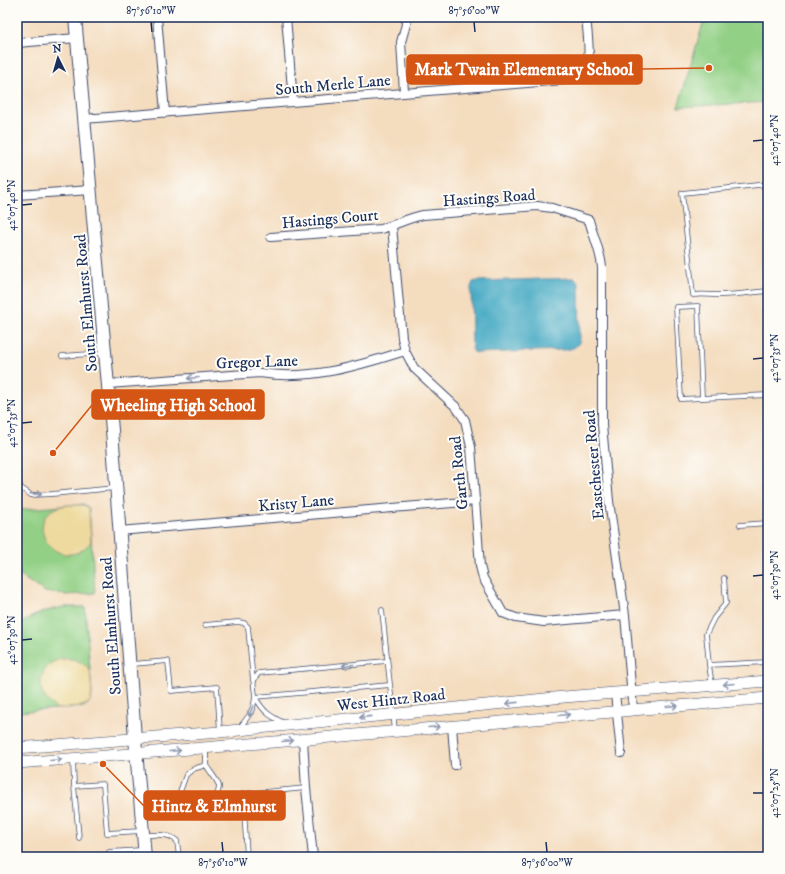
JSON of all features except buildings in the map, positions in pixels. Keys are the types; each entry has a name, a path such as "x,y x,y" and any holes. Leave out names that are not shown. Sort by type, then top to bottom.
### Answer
{"main road":[{"name":"South Elmhurst Road","path":"75,17 108,384 145,853"},
{"name":"West Hintz Road","path":"17,748 220,732 615,693 768,681"},
{"name":"West Hintz Road","path":"17,763 206,749 633,709 768,698"}],"street":[{"path":"157,17 165,113"},
{"path":"286,17 293,101"},
{"path":"404,92 401,42 408,17"},
{"name":"South Merle Lane","path":"84,119 575,78 584,73 588,65 589,52 586,17"},
{"path":"17,43 76,38"},
{"path":"17,195 91,190"},
{"name":"Hastings Road","path":"392,226 411,218 423,216 537,206 552,208 589,220"},
{"name":"Eastchester Road","path":"589,220 601,257 602,268 602,424 609,501 625,615 633,709"},
{"name":"Hastings Court","path":"271,237 381,229 392,226"},
{"name":"Garth Road","path":"392,226 404,351 414,368 456,407 464,420 471,446 480,566 483,578 502,613 516,618 544,622 625,615"},
{"name":"Gregor Lane","path":"108,384 260,373 275,375 323,372 356,366 404,351"},
{"name":"Kristy Lane","path":"119,531 476,501"},
{"path":"615,693 621,752"},
{"path":"452,726 455,765"},
{"path":"303,740 313,857"}],"lane":[{"path":"768,184 682,193 693,295 739,295 768,291"},
{"path":"702,398 698,306 676,307 681,399 768,395"},
{"path":"62,356 105,353"},
{"path":"17,467 21,488 31,494 52,494 116,488"},
{"path":"740,525 768,523"},
{"path":"712,685 706,634 714,618 726,603 724,578"},
{"path":"382,610 386,661 395,731"},
{"path":"205,625 238,622 244,623 248,627 255,697 262,709 268,715 288,725"},
{"path":"129,664 168,661 171,691 217,687 220,732"},
{"path":"253,683 255,677 259,673 386,661"},
{"path":"709,665 768,662"},
{"path":"255,697 390,685"},
{"path":"238,730 250,716 255,697"},
{"path":"141,813 167,810 194,814 207,811 212,806 218,793 219,786 206,765 206,749"},
{"path":"73,759 79,838"},
{"path":"167,810 177,800 186,775 193,769 206,765"},
{"path":"74,786 103,784 107,833 143,833 166,835 177,841 179,857"},
{"path":"247,857 244,794 306,788"},
{"path":"109,852 145,853"}],"green space":[{"path":"705,17 768,17 768,102 678,107"},
{"path":"84,504 89,508 95,593 66,595 45,592 22,577 17,567 17,510"},
{"path":"64,607 85,607 92,694 90,700 83,707 17,712 17,627 27,619"}],"sand":[{"path":"68,505 84,505 89,508 91,542 79,552 68,554 58,552 50,546 45,538 42,529 44,520 49,512 59,507"},
{"path":"60,659 76,660 90,669 92,691 89,702 85,705 57,709 43,695 41,685 45,671 51,663"}],"water":[{"path":"573,278 578,281 579,285 580,340 579,343 572,349 473,352 471,287 473,282"}],"place":[{"name":"Mark Twain Elementary School","path":"709,68"},
{"name":"Wheeling High School","path":"53,453"},
{"name":"Hintz & Elmhurst","path":"103,764"}]}
